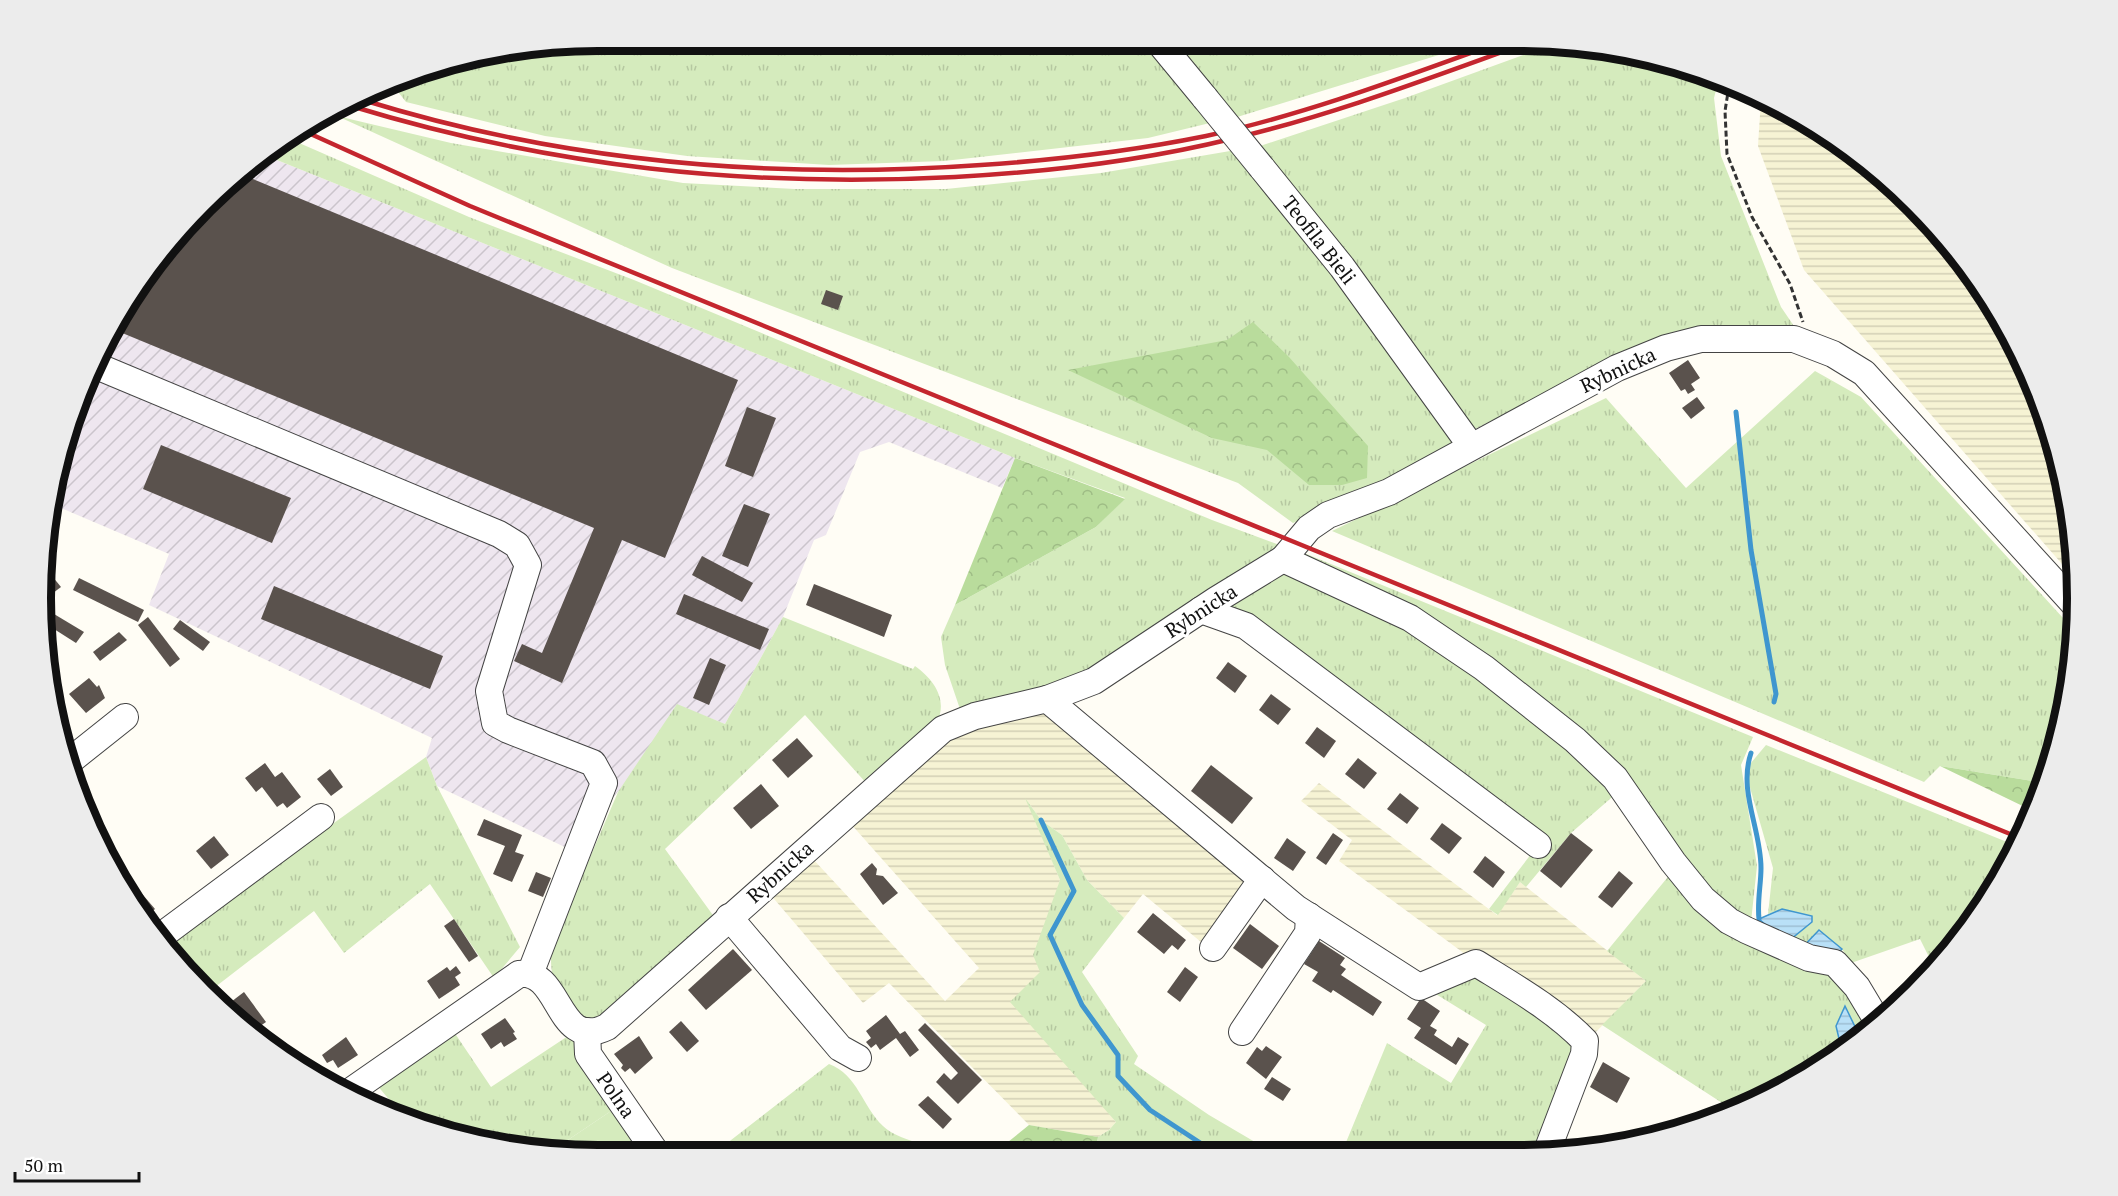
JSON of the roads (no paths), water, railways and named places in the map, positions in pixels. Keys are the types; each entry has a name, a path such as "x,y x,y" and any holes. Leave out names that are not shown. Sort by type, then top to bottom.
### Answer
{"street":[{"name":"Teofila Bieli","path":"1166,51 1342,267 1471,447"},
{"name":"Rybnicka","path":"587,1031 600,1030 614,1022 729,916 932,736 949,726 975,716 1047,699 1101,677 1201,610 1283,559 1318,521 1389,492 1617,368 1666,348 1701,339 1738,338 1803,342 1833,354 1864,373 2067,596"},
{"path":"102,368 499,534 517,545 528,565 489,691 495,723 593,763 604,783 530,974"},
{"path":"1283,559 1410,618 1447,641 1492,675 1575,740 1609,771 1703,899 1729,921 1746,930 1809,958 1835,963 1857,987 1874,1015"},
{"path":"1201,610 1246,626 1538,844"},
{"path":"1047,699 1262,879 1310,916 1419,987 1453,970 1476,963 1574,1030 1585,1041 1584,1054 1550,1144"},
{"path":"75,757 125,717"},
{"path":"165,933 321,817"},
{"path":"1213,948 1262,879"},
{"path":"729,916 840,1048 858,1058"},
{"path":"1242,1032 1308,933 1310,916"},
{"path":"355,1088 510,978 519,974 530,974 544,984 572,1024 587,1031"},
{"name":"Polna","path":"587,1031 588,1054 651,1145"}],"water":[{"path":"1782,909 1812,916 1812,922 1791,939 1759,919"},
{"path":"1819,930 1842,949 1830,961 1799,951"},
{"path":"1845,1006 1856,1029 1840,1042 1836,1026"}],"waterway":[{"path":"1736,412 1751,550 1776,694 1774,702"},
{"path":"1751,753 1747,782 1760,853 1759,919"},
{"path":"1041,820 1074,891 1050,935 1082,1005 1118,1055 1118,1076 1150,1110 1203,1145"}],"railway":[{"path":"369,102 438,121 592,152 747,167 825,170 903,169 1066,158 1206,136 1318,106 1476,51"},
{"path":"356,107 500,144 575,158 650,168 801,179 878,180 955,177 1094,164 1197,147 1307,119 1505,51"},
{"path":"309,133 470,206 2013,835"}]}
